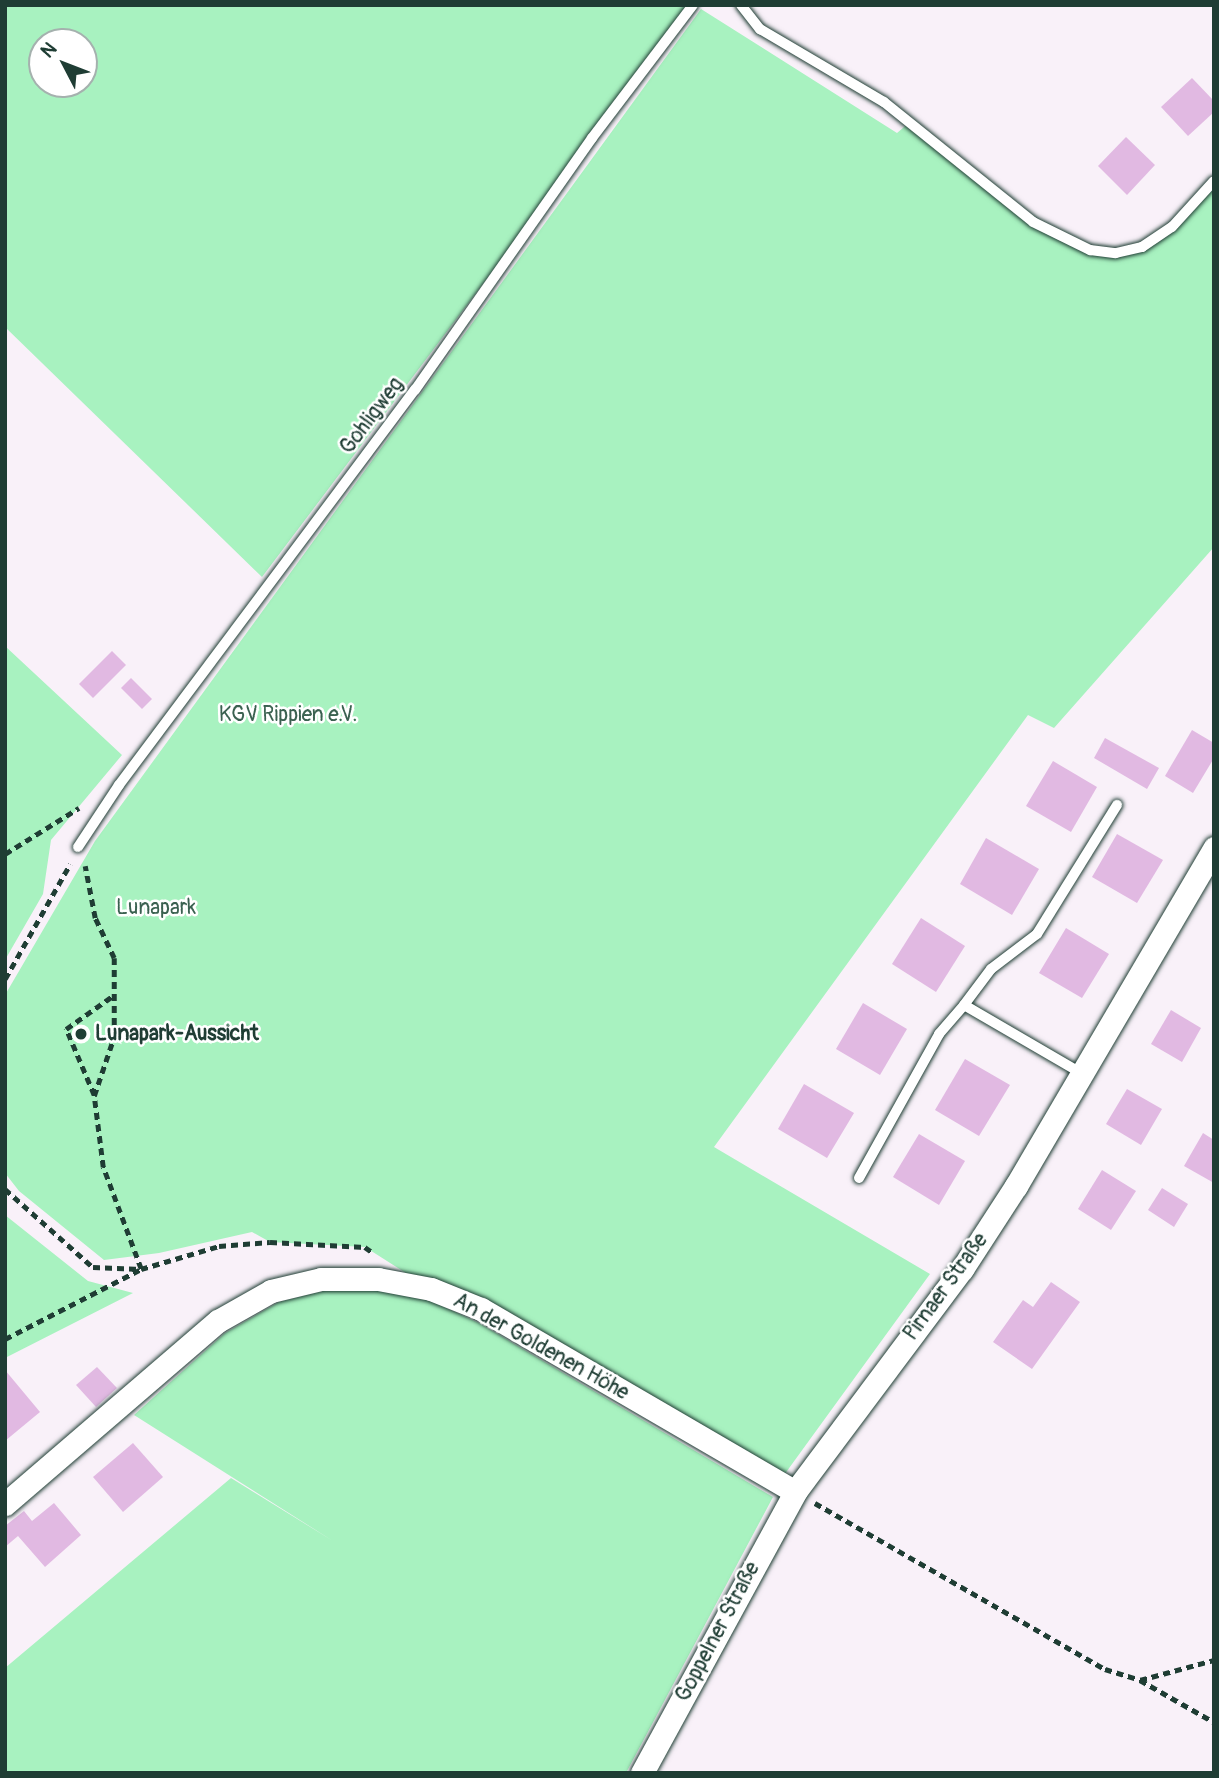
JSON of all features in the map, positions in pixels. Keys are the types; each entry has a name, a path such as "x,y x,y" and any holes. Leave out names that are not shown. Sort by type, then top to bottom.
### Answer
{"street":[{"name":"Pirnaer Straße","path":"795,1492 962,1269 1214,848"},
{"name":"An der Goldenen Höhe","path":"5,1504 218,1321 271,1291 321,1279 391,1281 431,1289 481,1309 795,1492"},
{"name":"Goppelner Straße","path":"642,1773 795,1492"}],"lane":[{"name":"Gohligweg","path":"78,847 119,785 415,390 592,138 693,5"},
{"path":"741,5 760,29 884,102 1033,222 1090,250 1116,253 1142,247 1172,227 1214,181"},
{"path":"859,1178 939,1034 991,970 1037,934 1117,805"},
{"path":"964,1005 1081,1073"}],"path":[{"path":"5,854 119,785"},
{"path":"5,979 78,847"},
{"path":"78,847 92,885 95,918 114,958 114,1037 94,1096"},
{"path":"114,995 66,1029 94,1096 103,1167 141,1269"},
{"path":"5,1189 93,1267 141,1269"},
{"path":"5,1339 141,1269 219,1246 270,1242 365,1247 376,1254"},
{"path":"795,1492 1105,1669 1140,1680 1214,1722"},
{"path":"1140,1680 1214,1660"}],"green space":[{"path":"5,5 693,5 262,577 5,327"},
{"path":"701,9 897,133 910,122 1033,222 1090,250 1142,247 1172,227 1214,180 1214,547 1054,728 1028,715 714,1147 930,1274 779,1482 431,1289 365,1247 270,1242 252,1232 159,1253 104,1260 19,1191 5,1173 5,995 95,841"},
{"path":"5,646 122,755 51,840 43,894 5,960"},
{"path":"5,1215 88,1281 133,1293 5,1358"},
{"path":"327,1290 381,1291 431,1301 479,1323 773,1497 626,1773 5,1773 5,1668 231,1478 333,1541 134,1415 225,1333 279,1302"}],"building":[{"path":"1192,78 1214,101 1214,112 1188,136 1161,107"},
{"path":"1126,137 1155,165 1127,195 1098,166"},
{"path":"112,651 126,665 93,698 79,684"},
{"path":"131,678 152,699 142,709 121,688"},
{"path":"1192,730 1214,743 1214,758 1193,793 1165,776"},
{"path":"1105,738 1159,768 1147,789 1094,758"},
{"path":"1053,761 1097,787 1071,832 1026,806"},
{"path":"1117,834 1163,860 1137,903 1092,877"},
{"path":"986,838 1039,869 1012,915 960,884"},
{"path":"921,918 965,946 936,992 892,964"},
{"path":"1066,928 1109,954 1082,998 1039,973"},
{"path":"863,1003 907,1029 880,1075 836,1049"},
{"path":"1171,1010 1201,1028 1182,1062 1151,1044"},
{"path":"965,1059 1010,1085 979,1136 935,1110"},
{"path":"804,1084 854,1113 827,1158 778,1129"},
{"path":"1127,1089 1162,1109 1141,1145 1106,1124"},
{"path":"1203,1133 1214,1140 1214,1183 1184,1166"},
{"path":"919,1134 965,1161 939,1205 893,1177"},
{"path":"1102,1170 1136,1191 1111,1230 1078,1209"},
{"path":"1162,1188 1188,1204 1174,1227 1148,1210"},
{"path":"1051,1282 1080,1302 1032,1369 993,1342 1023,1300 1033,1307"},
{"path":"97,1367 117,1388 96,1407 76,1385"},
{"path":"5,1370 40,1412 5,1441"},
{"path":"133,1443 163,1477 123,1512 93,1477"},
{"path":"54,1503 81,1535 45,1567 18,1536 5,1547 5,1526 24,1511 32,1521"}],"place":[{"name":"Lunapark-Aussicht","path":"81,1034"}],"park label":[{"name":"KGV Rippien e.V.","path":"288,715"},
{"name":"Lunapark","path":"156,908"}]}
